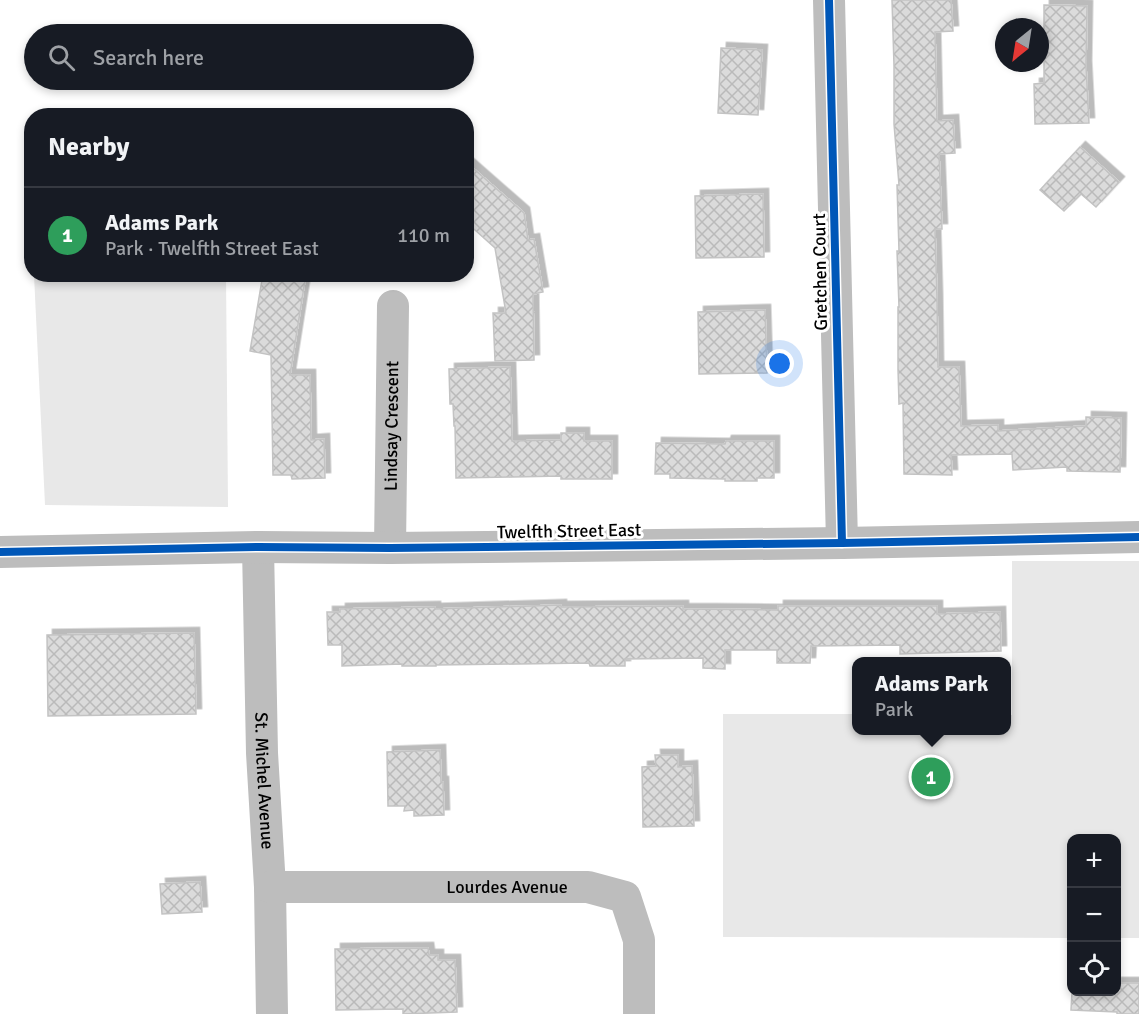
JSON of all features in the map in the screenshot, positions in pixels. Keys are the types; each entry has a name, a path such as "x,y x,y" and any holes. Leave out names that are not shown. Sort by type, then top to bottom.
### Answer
{"street":[{"name":"Gretchen Court","path":"829,0 842,543"},
{"name":"Lindsay Crescent","path":"390,548 393,306"},
{"name":"Twelfth Street East","path":"0,552 258,547 390,548 842,543 1139,537"},
{"name":"St. Michel Avenue","path":"258,547 262,753 270,887 272,1014"},
{"name":"Lourdes Avenue","path":"270,887 588,887 625,897 639,940 639,1014"}],"shaded area":[{"path":"34,282 226,282 228,507 45,505"},
{"path":"1012,561 1139,561 1139,938 1121,938 1121,834 1067,834 1067,938 723,937 723,714 852,714 852,735 1011,735"}],"building":[{"path":"892,0 951,0 953,31 935,32 937,121 953,120 955,153 939,154 942,229 935,229 938,367 959,367 961,426 998,425 998,431 1086,426 1086,417 1121,418 1120,472 1067,471 1067,467 1013,470 1012,454 951,455 952,475 904,474 903,403 899,404 898,369 897,185 899,185 894,124"},
{"path":"1044,5 1087,6 1086,66 1089,123 1035,124 1034,84 1044,83 1044,72 1049,72 1049,18 1044,18"},
{"path":"721,48 762,50 758,115 718,113"},
{"path":"1080,147 1119,182 1096,207 1081,194 1064,211 1040,190"},
{"path":"474,169 524,213 528,240 534,239 543,292 533,294 534,360 495,361 493,313 506,313 495,248 474,229"},
{"path":"763,194 764,257 696,258 695,196"},
{"path":"262,282 305,282 290,375 310,375 311,440 324,439 325,478 292,479 291,475 273,475 271,355 250,351"},
{"path":"765,310 767,373 699,374 698,312"},
{"path":"510,367 512,441 561,440 561,433 584,433 584,441 612,441 612,479 561,479 561,476 456,478 455,426 453,404 450,404 449,369"},
{"path":"726,441 774,441 774,478 757,478 757,481 725,481 725,479 670,478 670,474 655,474 656,443 725,444"},
{"path":"561,605 561,607 683,606 683,609 778,610 778,606 937,606 937,614 1000,612 1001,651 900,654 900,645 811,646 810,663 777,663 777,650 725,650 725,669 703,668 703,658 625,659 625,666 590,666 589,663 342,666 342,645 328,645 327,612 340,612 340,609"},
{"path":"194,633 196,714 48,716 47,635"},
{"path":"440,750 444,815 414,816 414,810 404,811 405,806 388,806 387,752"},
{"path":"655,755 678,755 678,767 692,766 694,826 643,827 642,767 656,766"},
{"path":"200,882 202,912 162,914 160,884"},
{"path":"428,948 429,955 438,955 438,960 455,960 457,1012 403,1014 403,1009 336,1010 335,949"},
{"path":"1121,983 1139,983 1139,1014 1071,1010 1072,996 1121,996"}],"cycle path":[{"path":"829,0 842,543"},
{"path":"0,552 258,547 390,548 842,543 1139,537"}],"place":[{"name":"Adams Park","path":"931,777"}]}
